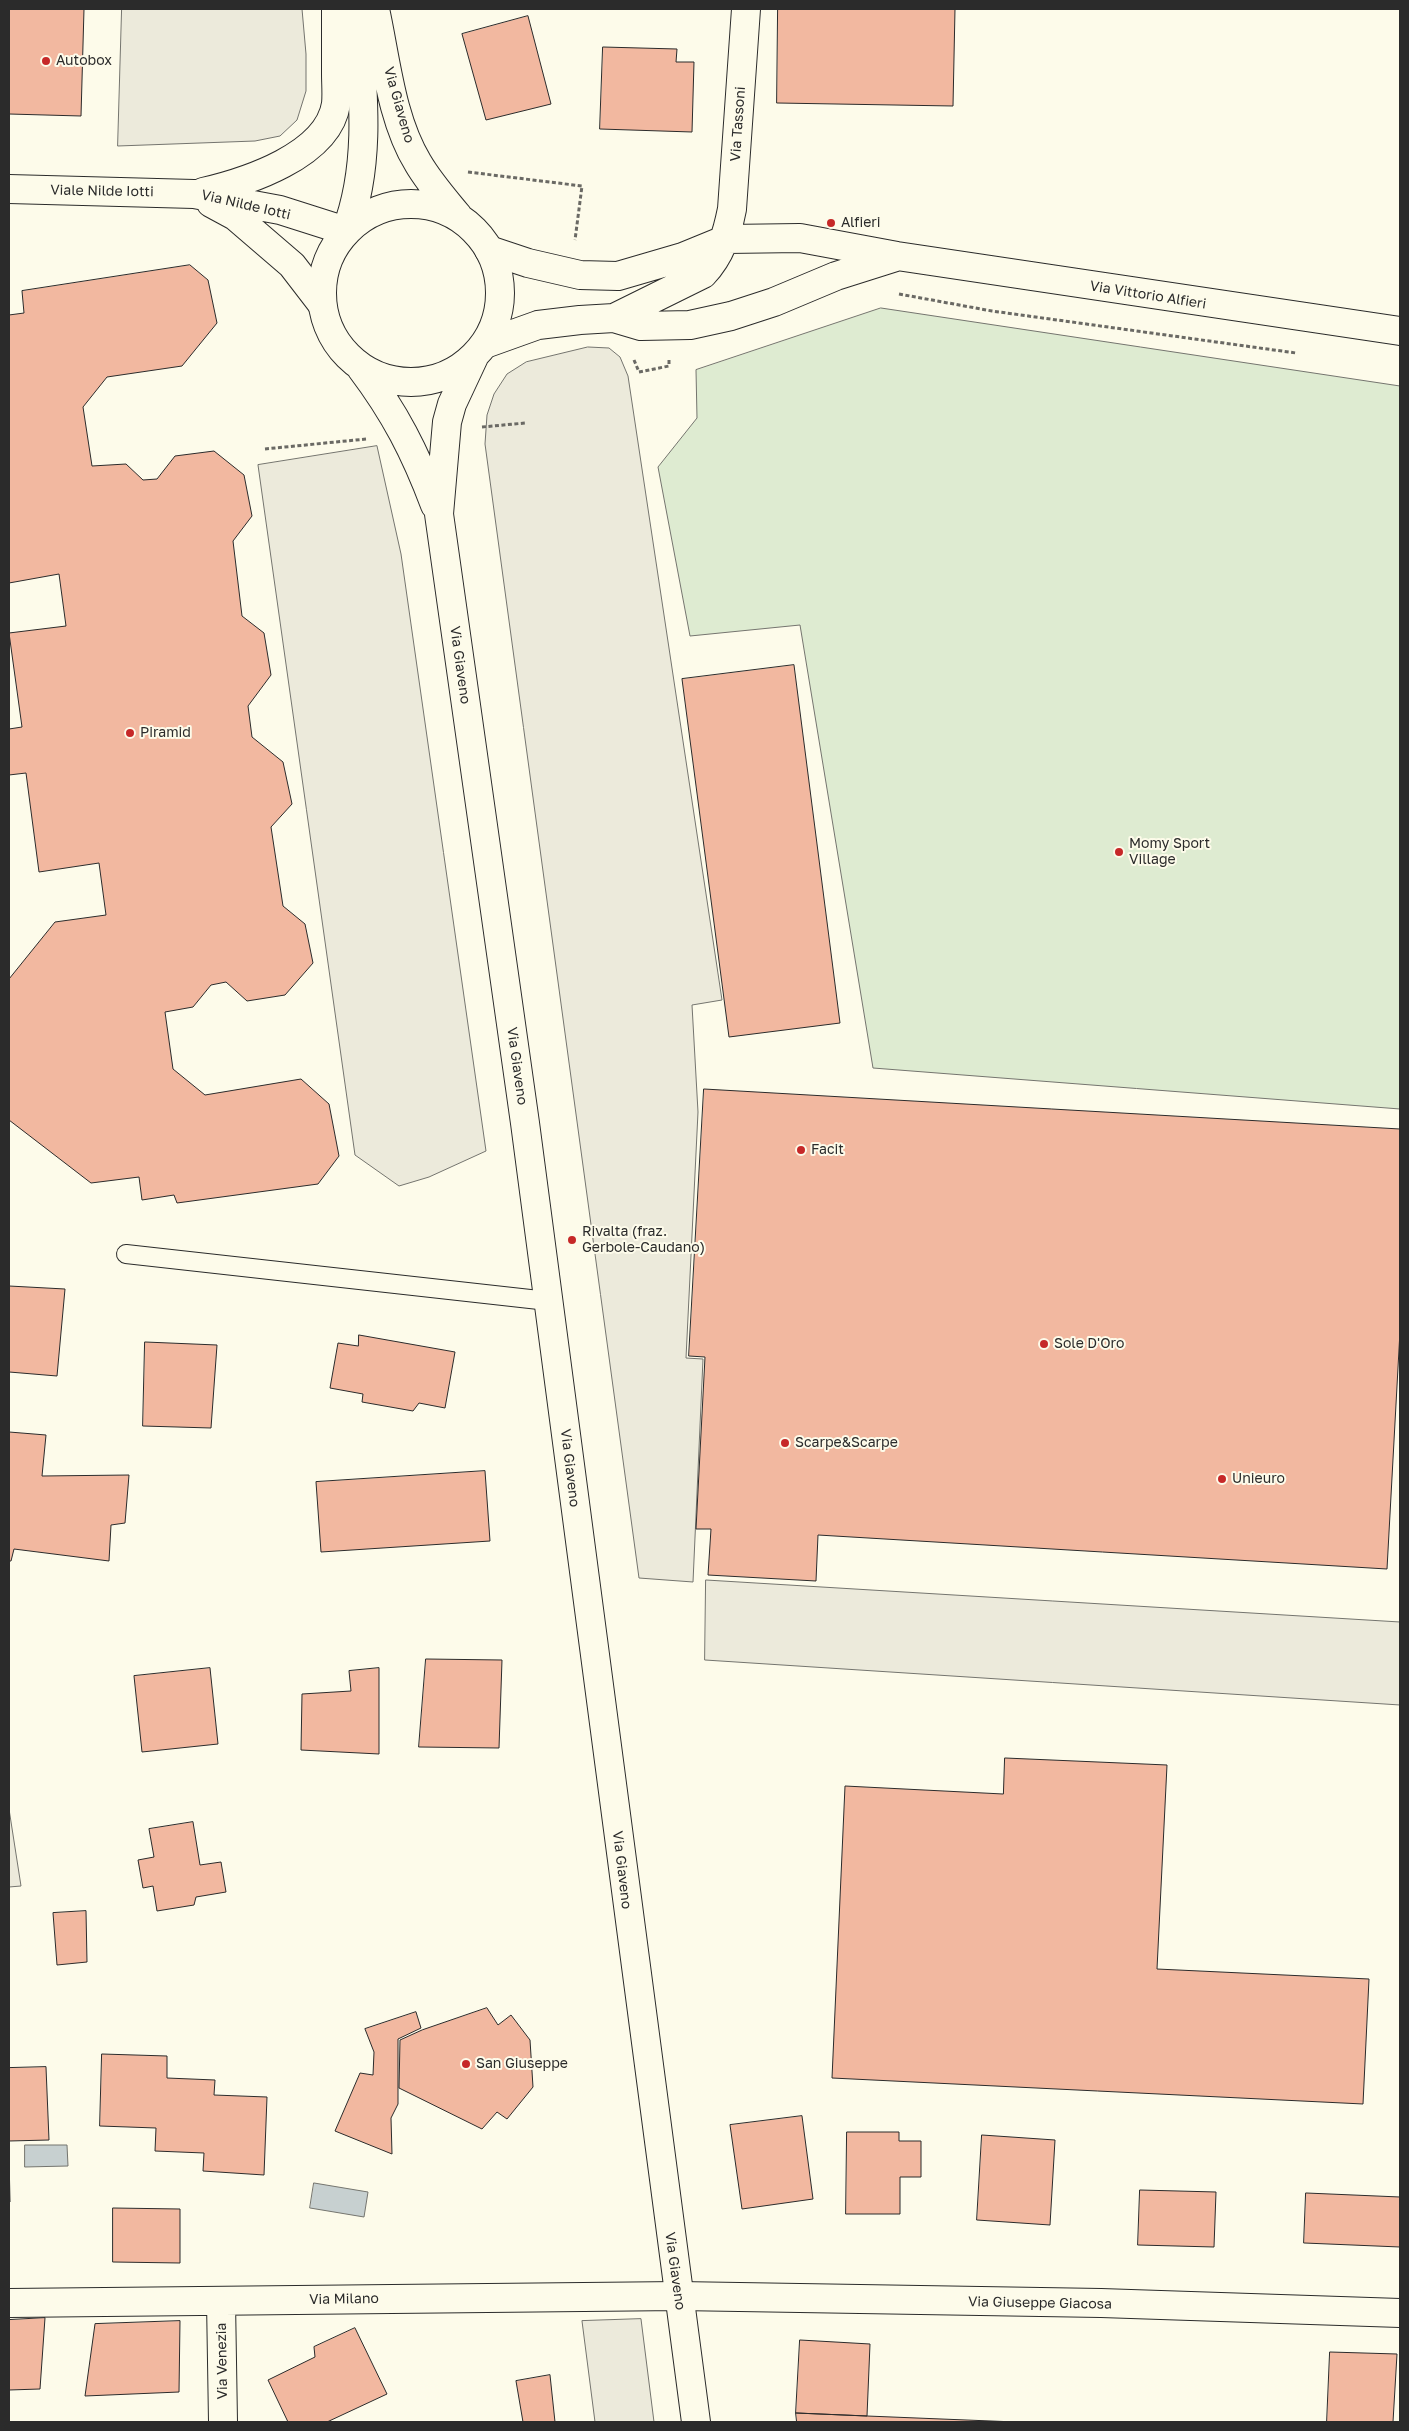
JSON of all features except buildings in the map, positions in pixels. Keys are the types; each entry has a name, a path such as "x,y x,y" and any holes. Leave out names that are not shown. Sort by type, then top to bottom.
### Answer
{"street":[{"path":"194,194 228,186 259,175 286,162 308,148 327,129 336,105 336,9"},
{"name":"Via Giaveno","path":"357,9 363,122 362,157 356,204 346,231 331,253 323,278 322,304 328,328 341,349 360,367 386,401 406,435 439,514"},
{"name":"Via Giaveno","path":"375,9 395,101 405,136 418,163 458,217 476,231 489,250 498,273 500,297 496,321 452,404 447,422 439,514 548,1301 696,2422"},
{"name":"Via Tassoni","path":"726,239 732,208 746,9"},
{"name":"Viale Nilde Iotti","path":"9,189 194,194"},
{"name":"Via Nilde Iotti","path":"194,194 280,210 346,231"},
{"name":"Via Nilde Iotti","path":"194,194 235,216 260,236 292,265 322,304"},
{"name":"Via Giaveno","path":"346,231 370,213 399,204 430,206 458,217"},
{"name":"Via Vittorio Alfieri","path":"489,250 528,264 580,275 618,276 683,257 726,239 800,238 897,256 1400,331"},
{"name":"Via Vittorio Alfieri","path":"479,350 538,325 614,318 703,274 726,239"},
{"name":"Via Vittorio Alfieri","path":"614,318 641,326 690,325 765,305 836,276 897,256"},
{"name":"Via Giaveno","path":"360,367 382,378 414,382 431,380 454,371 479,350"},
{"name":"Via Milano","path":"9,2303 679,2296"},
{"name":"Via Giuseppe Giacosa","path":"679,2296 1100,2303 1400,2313"},
{"name":"Via Venezia","path":"221,2301 223,2422"}],"lane":[{"path":"126,1254 548,1301"}],"green space":[{"name":"Momy Sport Village","path":"881,308 1400,386 1400,1109 873,1068 800,625 690,636 658,467 697,418 696,370"}],"shaded area":[{"path":"122,9 302,9 306,54 306,91 297,120 280,136 255,141 118,146"},
{"path":"588,347 609,348 620,357 628,376 722,1000 692,1005 698,1112 686,1358 703,1359 693,1582 639,1578 485,444 487,415 494,394 507,374 526,362"},
{"path":"377,446 401,554 486,1151 429,1177 399,1186 355,1155 258,465"},
{"path":"706,1580 1400,1622 1400,1705 705,1660"},
{"path":"9,1809 21,1886 9,1887"},
{"path":"25,2145 67,2145 68,2166 25,2167"},
{"path":"314,2183 368,2192 364,2217 310,2208"},
{"path":"641,2319 654,2422 595,2422 582,2321"}],"place":[{"name":"Autobox","path":"46,61"},
{"name":"Alfieri","path":"831,223"},
{"name":"Piramid","path":"130,733"},
{"name":"Momy Sport Village","path":"1119,852"},
{"name":"Facit","path":"801,1150"},
{"name":"Rivalta (fraz. Gerbole-Caudano)","path":"572,1240"},
{"name":"Sole D'Oro","path":"1044,1344"},
{"name":"Scarpe&Scarpe","path":"785,1443"},
{"name":"Unieuro","path":"1222,1479"},
{"name":"San Giuseppe","path":"466,2064"}]}
